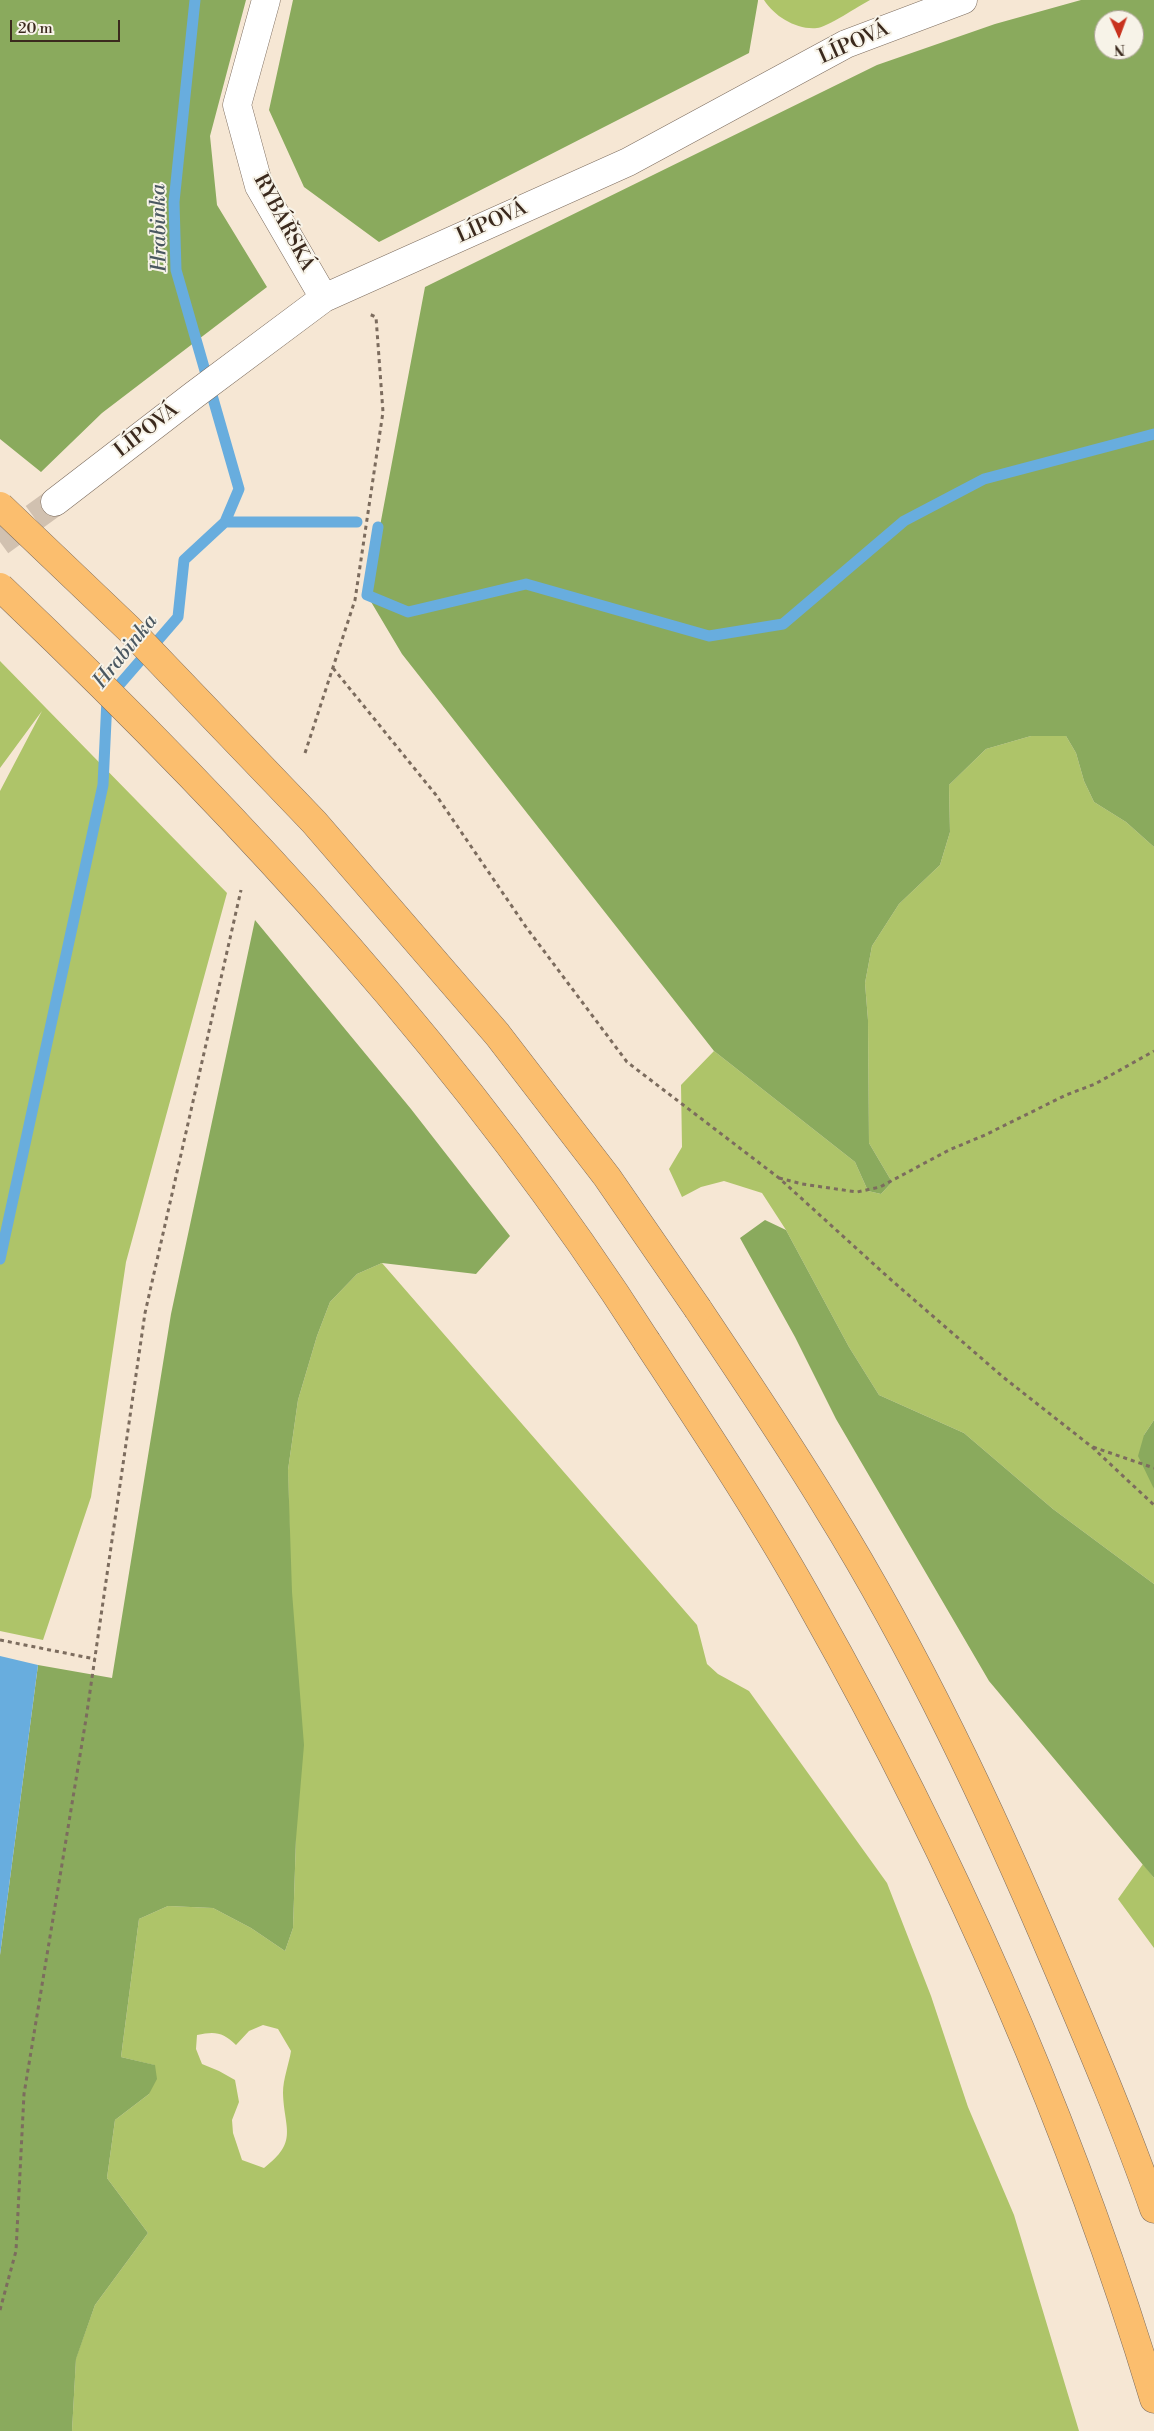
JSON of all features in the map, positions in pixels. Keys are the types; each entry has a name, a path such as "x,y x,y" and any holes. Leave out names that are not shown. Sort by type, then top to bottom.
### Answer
{"highway":[{"path":"0,506 128,629 320,829 497,1034 607,1178 698,1309 829,1510 945,1721 998,1829 1045,1938 1090,2045 1154,2209"},
{"path":"0,587 84,667 248,836 346,944 455,1075 552,1200 744,1490 812,1606 869,1710 926,1822 990,1962 1045,2089 1089,2206 1154,2400"}],"street":[{"name":"RYBÁŘSKÁ","path":"266,0 237,106 259,186 324,298"},
{"name":"LÍPOVÁ","path":"55,502 324,298 628,162 846,44 963,0"}],"path":[{"path":"305,754 355,600 383,412 376,317 324,298"},
{"path":"333,668 436,795 526,927 627,1062 779,1178 889,1278 996,1371 1092,1446 1154,1506"},
{"path":"0,2310 16,2251 24,2094 95,1659 145,1313 241,890"},
{"path":"779,1178 802,1184 857,1192 880,1187 949,1150 986,1135 1066,1095 1095,1084 1154,1051"},
{"path":"1092,1446 1154,1468"},
{"path":"0,1640 95,1659"}],"green space":[{"path":"0,0 246,0 210,136 217,205 267,287 102,413 41,472 0,439"},
{"path":"293,0 758,1 749,53 379,242 304,187 269,110"},
{"path":"764,0 870,0 828,24 817,28 809,28 794,25 780,17"},
{"path":"1081,0 1154,0 1154,847 1126,822 1094,802 1084,781 1076,753 1066,736 1031,736 986,749 949,785 950,832 940,865 899,904 872,946 865,983 868,1020 869,1143 892,1182 881,1194 868,1191 855,1162 714,1051 402,654 367,595 425,287 877,65 995,24"},
{"path":"0,661 227,893 126,1262 91,1497 43,1640 0,1631 0,791 42,711 0,768"},
{"path":"1031,736 1066,736 1076,753 1084,781 1094,802 1126,822 1154,847 1154,1420 1144,1435 1154,1489 1154,1584 1053,1509 964,1433 879,1395 849,1347 786,1230 762,1193 724,1181 701,1187 682,1197 669,1169 682,1147 681,1085 714,1051 855,1162 868,1191 881,1194 892,1182 869,1143 868,1020 865,983 872,946 899,904 940,865 950,832 949,785 986,749"},
{"path":"255,920 411,1109 510,1236 476,1274 382,1263 357,1274 330,1302 317,1336 298,1400 288,1470 292,1592 304,1745 296,1839 293,1928 285,1951 251,1928 213,1908 168,1906 139,1919 121,2057 155,2065 157,2079 149,2094 115,2120 107,2178 148,2233 95,2305 76,2359 72,2431 0,2431 0,1955 38,1665 112,1678 171,1314"},
{"path":"765,1220 786,1230 849,1347 879,1395 964,1433 1053,1509 1154,1584 1154,1878 989,1681 836,1419 795,1337 740,1238"},
{"path":"382,1263 697,1625 707,1664 718,1674 749,1691 887,1883 931,1996 968,2107 1014,2215 1079,2431 72,2431 76,2358 95,2305 148,2233 107,2178 115,2120 149,2094 154,2065 121,2057 139,1919 168,1906 213,1908 251,1928 285,1951 293,1928 296,1839 288,1470 298,1400 317,1336 330,1302 357,1274","holes":["263,2025 278,2029 291,2051 283,2093 287,2134 282,2150 264,2168 242,2160 233,2133 232,2120 239,2102 235,2080 202,2064 196,2049 197,2035 209,2033 223,2035 236,2045 249,2031"]},
{"path":"1154,1420 1154,1489 1138,1456 1144,1435"},
{"path":"1143,1864 1154,1878 1154,1948 1118,1899"}],"water":[{"path":"0,1656 38,1665 0,1955"}],"waterway":[{"name":"Hrabinka","path":"0,1259 103,785 107,699 178,617 184,560 225,522 239,489 176,270 174,202 195,0"},
{"path":"378,527 367,595 408,612 526,584 709,636 783,624 904,521 984,479 1154,434"},
{"path":"225,522 357,522"}],"tunnel":[{"path":"0,542 55,502"}]}
